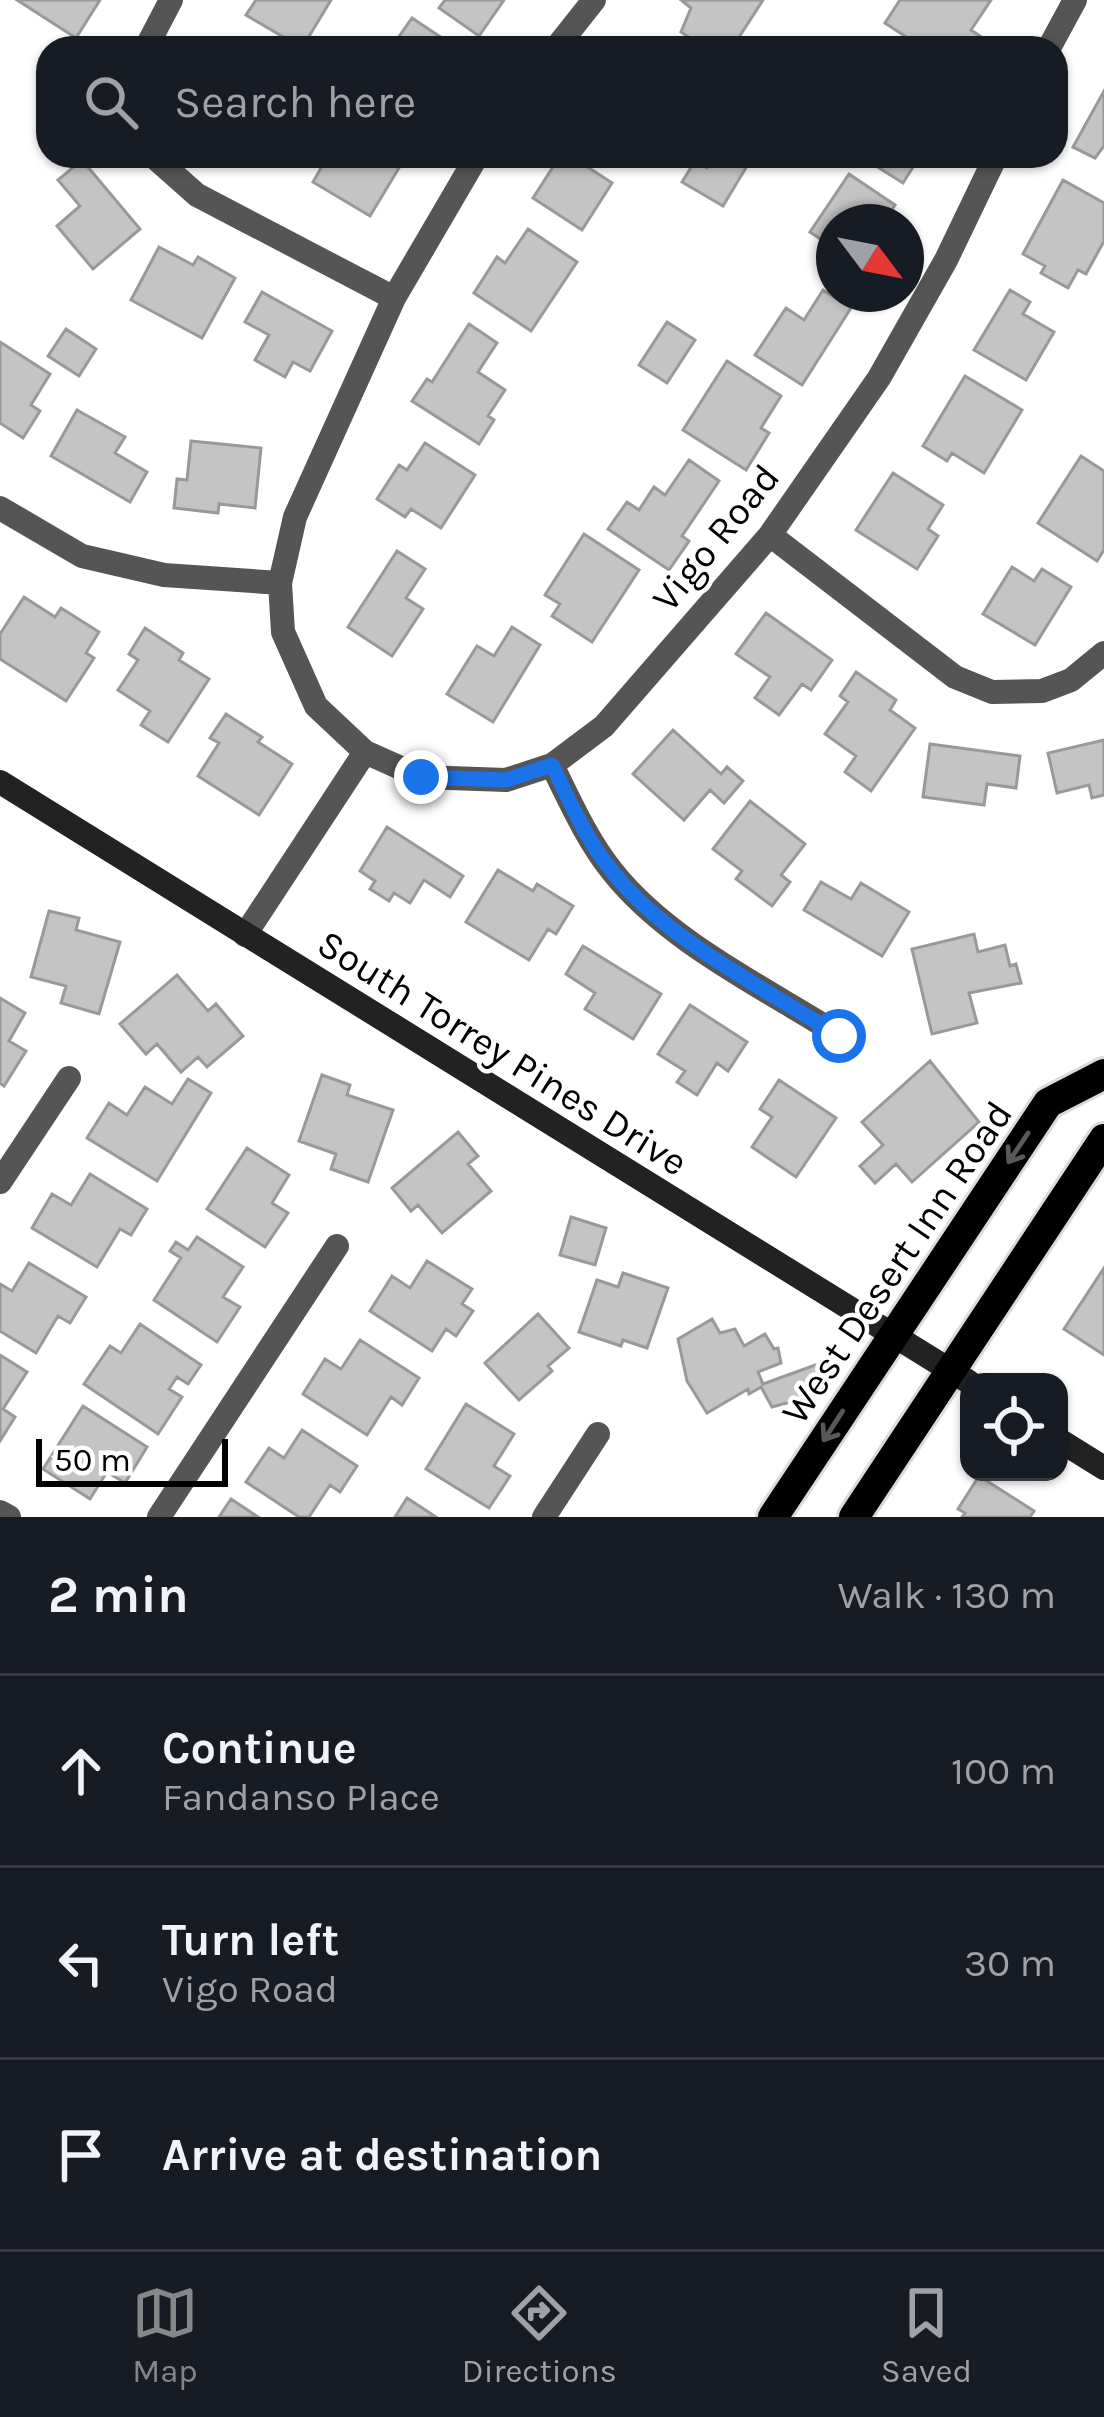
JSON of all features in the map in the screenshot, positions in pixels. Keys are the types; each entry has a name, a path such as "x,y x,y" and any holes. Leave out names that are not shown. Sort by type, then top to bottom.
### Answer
{"main road":[{"name":"South Torrey Pines Drive","path":"0,782 960,1376"},
{"name":"West Desert Inn Road","path":"773,1517 1048,1103 1104,1074"},
{"path":"962,1373 1104,1139"},
{"path":"854,1517 960,1376"},
{"path":"1068,1446 1104,1468"}],"street":[{"path":"152,36 171,0"},
{"path":"566,36 594,0"},
{"path":"1056,36 1075,0"},
{"path":"167,168 197,195 394,298"},
{"name":"Vigo Road","path":"470,168 394,298 295,517 280,583 283,632 316,706 365,752 421,777 506,780 552,765 604,727 770,535 879,377 946,260 990,168"},
{"path":"0,508 82,556 164,575 280,583"},
{"path":"770,535 955,677 992,692 1042,691 1071,680 1104,653"},
{"path":"245,935 365,752"},
{"path":"552,765 614,875 664,924 839,1036"},
{"path":"0,1182 70,1078"},
{"path":"159,1517 338,1246"},
{"path":"544,1517 598,1434"},
{"path":"0,1511 9,1517"}],"building":[{"path":"17,0 100,0 73,36"},
{"path":"256,0 331,0 309,36 282,36 246,15"},
{"path":"445,0 504,0 479,36 439,8"},
{"path":"681,0 763,0 740,36 687,36 681,32 691,8"},
{"path":"900,0 991,0 971,30 980,36 905,36 885,23"},
{"path":"412,18 439,36 399,36"},
{"path":"1104,91 1104,146 1095,158 1073,147"},
{"path":"72,168 89,168 140,229 93,269 57,226 80,206 58,180"},
{"path":"321,168 399,168 370,216 313,182"},
{"path":"552,168 589,168 612,183 582,230 533,198"},
{"path":"691,168 746,168 723,206 682,182"},
{"path":"879,168 912,168 903,183"},
{"path":"849,174 894,204 829,204"},
{"path":"1063,180 1104,203 1104,241 1086,274 1078,270 1068,288 1041,273 1045,266 1023,254"},
{"path":"528,229 577,262 531,331 474,293 497,257 505,263"},
{"path":"159,247 193,265 198,257 235,278 202,338 131,300"},
{"path":"1010,290 1030,302 1023,314 1054,332 1026,380 974,350"},
{"path":"262,292 332,331 310,371 293,362 285,377 255,360 269,335 245,322"},
{"path":"816,301 816,312 848,312 802,385 755,355 786,308 804,320"},
{"path":"667,322 695,340 667,383 639,365"},
{"path":"469,324 497,343 478,372 505,390 488,416 494,420 479,444 412,401 427,379 432,382"},
{"path":"66,329 96,349 79,376 48,356"},
{"path":"0,342 50,374 31,405 40,411 23,438 0,423"},
{"path":"727,361 781,396 761,428 769,433 746,470 683,430"},
{"path":"965,376 1022,410 984,473 952,453 947,461 923,446"},
{"path":"77,410 125,437 115,453 147,472 130,502 51,456"},
{"path":"191,441 261,448 255,508 219,504 218,513 174,508 177,479 187,480"},
{"path":"425,443 475,475 441,528 411,509 405,517 377,499 399,465 407,470"},
{"path":"1081,456 1104,471 1104,550 1097,561 1038,523"},
{"path":"689,460 719,481 682,536 689,541 669,570 608,529 627,502 639,510 654,487 665,495"},
{"path":"893,473 943,505 928,529 938,536 917,569 856,530"},
{"path":"584,534 639,570 592,642 552,616 560,604 545,595"},
{"path":"397,551 425,569 406,598 423,609 392,656 348,627"},
{"path":"1012,567 1034,581 1042,569 1071,587 1035,645 983,614"},
{"path":"24,597 55,617 61,608 99,632 86,653 94,658 66,701 0,659 0,634"},
{"path":"766,613 832,660 811,690 802,684 779,715 755,698 770,677 736,654"},
{"path":"512,627 540,645 493,722 447,694 477,646 494,656"},
{"path":"145,628 183,653 179,660 209,679 168,742 141,725 150,711 118,690 138,660 129,654"},
{"path":"856,672 896,700 890,710 915,728 871,791 845,772 856,756 825,734 848,702 840,696"},
{"path":"226,714 292,764 259,815 198,776 219,743 210,738"},
{"path":"673,730 721,774 727,767 743,781 724,803 710,790 684,820 633,774"},
{"path":"1104,740 1104,795 1092,798 1089,785 1057,793 1048,753"},
{"path":"930,744 1020,756 1016,788 987,784 984,805 923,797"},
{"path":"750,801 805,844 781,875 790,882 772,906 736,879 742,871 713,849"},
{"path":"387,827 463,876 450,897 424,880 410,903 394,893 389,901 370,889 375,881 360,871"},
{"path":"498,870 533,891 537,884 573,906 556,934 548,929 529,960 466,922"},
{"path":"821,882 851,899 861,883 909,912 882,956 804,910"},
{"path":"49,911 79,918 76,930 120,942 99,1014 61,1003 66,986 31,977"},
{"path":"974,934 978,952 1005,945 1021,983 969,993 977,1023 932,1034 912,949"},
{"path":"583,946 661,994 633,1039 585,1009 595,993 566,974"},
{"path":"177,975 208,1011 216,1004 243,1036 207,1067 198,1057 181,1072 157,1044 146,1054 120,1024"},
{"path":"0,998 25,1013 9,1041 26,1051 4,1086 0,1083"},
{"path":"690,1005 747,1042 728,1071 717,1063 697,1095 677,1082 685,1071 658,1054"},
{"path":"930,1061 979,1122 912,1182 896,1164 875,1183 860,1166 883,1145 862,1122"},
{"path":"322,1075 350,1085 347,1095 393,1110 368,1182 331,1169 336,1154 299,1141"},
{"path":"188,1079 211,1093 157,1181 87,1138 109,1103 127,1115 145,1087 172,1104"},
{"path":"779,1080 836,1118 796,1177 752,1147 772,1117 760,1109"},
{"path":"458,1132 478,1156 468,1164 491,1191 442,1233 418,1205 411,1211 392,1188"},
{"path":"247,1148 289,1175 272,1203 288,1213 265,1247 207,1209"},
{"path":"90,1174 147,1209 131,1235 120,1229 97,1267 32,1228 52,1194 71,1205"},
{"path":"571,1217 606,1228 595,1265 560,1255"},
{"path":"197,1237 243,1267 223,1297 240,1307 217,1342 154,1300 181,1258 170,1251 176,1242 188,1250"},
{"path":"427,1261 472,1289 462,1304 473,1311 456,1336 446,1329 432,1351 370,1311 392,1276 410,1288"},
{"path":"29,1263 86,1297 70,1323 58,1316 36,1353 0,1331 0,1284 12,1291"},
{"path":"1104,1268 1104,1355 1064,1329"},
{"path":"623,1273 668,1288 647,1348 623,1340 621,1346 579,1332 597,1280 618,1287"},
{"path":"538,1314 569,1348 548,1366 552,1371 519,1400 485,1363"},
{"path":"712,1319 720,1333 735,1329 744,1346 765,1334 774,1349 778,1348 781,1363 758,1372 763,1384 818,1364 825,1393 772,1407 761,1387 749,1394 748,1389 707,1413 687,1381 678,1339"},
{"path":"140,1324 201,1365 188,1384 177,1377 169,1389 182,1397 158,1434 84,1384 110,1346 121,1353"},
{"path":"360,1340 419,1378 402,1405 391,1397 367,1435 303,1394 325,1359 341,1369"},
{"path":"0,1355 27,1372 3,1409 15,1417 0,1441"},
{"path":"466,1404 514,1434 494,1466 510,1476 489,1508 426,1469"},
{"path":"83,1406 147,1447 125,1483 107,1472 90,1499 43,1469"},
{"path":"302,1430 357,1466 340,1492 330,1485 309,1517 299,1517 246,1482 269,1448 284,1458"},
{"path":"976,1481 987,1481 1034,1511 1030,1517 962,1517 965,1513 958,1509"},
{"path":"407,1498 436,1517 395,1517"},
{"path":"231,1499 258,1517 219,1517"}],"route":[{"path":"421,777 506,780 552,765 614,875 664,924 839,1036"}]}
